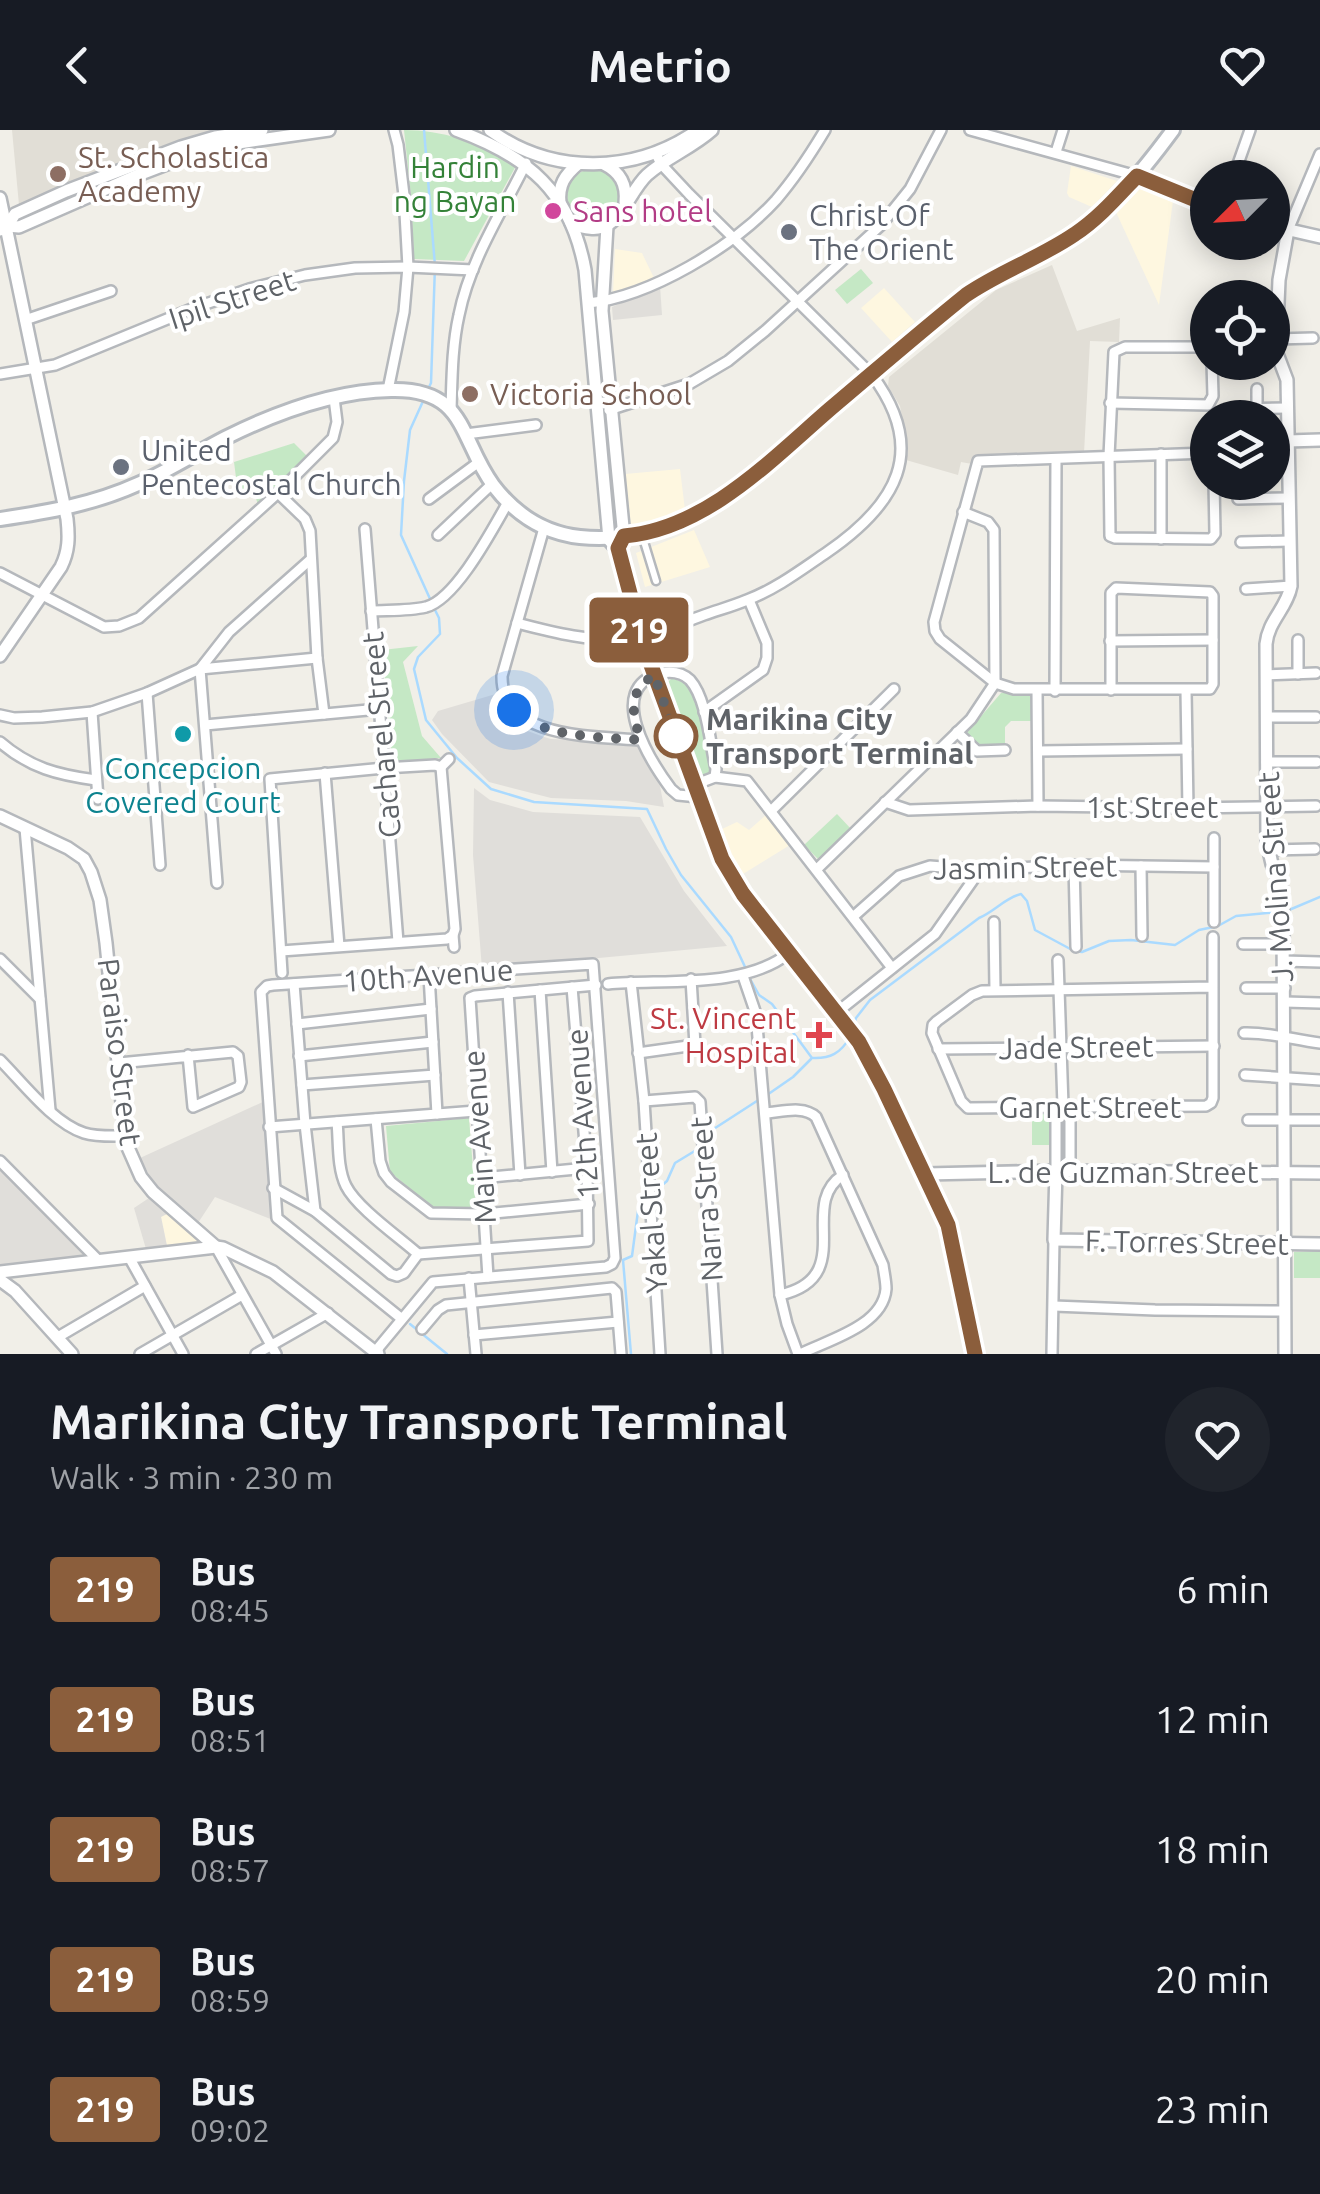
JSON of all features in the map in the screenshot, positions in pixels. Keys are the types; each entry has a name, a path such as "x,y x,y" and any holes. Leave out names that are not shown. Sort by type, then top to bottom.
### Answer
{"main road":[{"path":"0,519 88,503 138,484 259,423 334,398 388,390 423,394 451,410 507,504 544,528 563,535 617,541 642,535 723,498 973,290 1082,230 1137,176 1173,130"},
{"path":"617,541 641,637 728,870 859,1042 926,1174 952,1240 976,1354"}],"street":[{"path":"4,228 14,214 66,191 214,137 262,130"},
{"path":"4,228 19,227 211,146 328,130"},
{"path":"388,390 404,312 408,266 404,195 394,130"},
{"path":"460,130 528,158 604,164 659,159 694,145 712,130"},
{"path":"490,130 528,158 561,205 581,247 611,410 617,541"},
{"path":"571,223 590,229 606,226 659,159 698,130"},
{"path":"594,302 626,296 691,266 732,238 772,204 797,175 825,130"},
{"path":"597,412 673,390 737,354 862,244 891,213 910,190 942,130"},
{"path":"970,130 1137,176 1190,197"},
{"path":"1056,152 1062,130"},
{"path":"1239,160 1250,130"},
{"path":"1290,225 1320,154"},
{"path":"451,410 455,336 464,295 528,158"},
{"path":"517,622 581,638 641,637 749,600 790,578 850,536 890,492 900,457 899,424 872,375 732,238 659,159"},
{"path":"561,205 562,182 578,164"},
{"path":"604,164 622,180 625,203"},
{"path":"0,198 68,530 67,554 61,567 0,656"},
{"path":"606,226 594,302 597,412 617,541"},
{"path":"1290,230 1320,237"},
{"name":"Ipil Street","path":"0,374 74,358 248,289 355,268 473,270"},
{"path":"25,320 111,290"},
{"path":"1290,343 1312,338"},
{"path":"1190,348 1125,346 1113,355 1110,536 1208,540 1213,538 1214,500"},
{"path":"1110,403 1208,405 1212,380"},
{"path":"1257,400 1258,389"},
{"path":"0,573 104,627 120,626 138,618 278,493 335,435 334,398"},
{"path":"466,434 536,425"},
{"path":"1290,446 1320,440"},
{"path":"1110,690 1110,593 1116,588 1210,592 1213,596 1212,687 1208,690 1055,691 995,684 935,631 934,622 978,461 1190,453"},
{"path":"1161,454 1162,539"},
{"path":"1055,691 1056,459"},
{"path":"428,499 479,462"},
{"path":"438,535 492,484"},
{"path":"278,493 309,525 324,714"},
{"name":"J. Molina Street","path":"1285,1354 1284,944 1282,889 1268,850 1266,674 1267,633 1291,586 1289,500"},
{"path":"371,611 430,605 466,572 507,504"},
{"path":"818,869 971,719 995,684 994,530 988,522 963,512"},
{"path":"544,528 502,681 506,696 518,715 532,724 640,740"},
{"name":"Cacharel Street","path":"365,529 398,942"},
{"path":"642,535 656,581"},
{"path":"1241,542 1290,541"},
{"path":"217,883 200,669 229,632 311,559"},
{"path":"1246,589 1291,586"},
{"path":"704,712 763,670 767,643 749,600"},
{"path":"1110,641 1213,640"},
{"path":"1298,640 1298,674"},
{"path":"0,716 42,718 92,712 200,669 317,658"},
{"path":"715,777 704,712 690,680 679,673 654,675 644,682 632,709 640,740 670,790 678,795 696,791 715,777 747,781 892,968"},
{"path":"1266,674 1316,674"},
{"path":"772,810 894,689"},
{"path":"1038,690 1038,806"},
{"path":"1186,691 1188,808"},
{"path":"146,693 160,865"},
{"path":"204,725 379,709"},
{"path":"92,712 98,798"},
{"path":"1266,717 1316,718"},
{"path":"957,732 977,751 1004,750"},
{"path":"0,742 26,762 64,776 96,780"},
{"path":"1038,751 1187,749"},
{"path":"440,768 449,759"},
{"path":"1266,762 1317,762"},
{"path":"282,973 270,780 384,768 440,768 454,947"},
{"path":"325,773 339,946"},
{"name":"1st Street","path":"886,802 908,810 1316,806"},
{"name":"Paraiso Street","path":"0,816 75,852 94,877 105,933 124,1136 137,1169 153,1192 216,1247 273,1349"},
{"path":"25,828 50,1110"},
{"path":"1214,838 1214,922"},
{"path":"1268,850 1314,849"},
{"path":"1074,865 1076,947"},
{"name":"Jasmin Street","path":"854,916 900,876 930,866 980,870 1074,865 1214,867"},
{"path":"1141,866 1142,936"},
{"path":"836,1013 935,934 980,870"},
{"path":"994,922 996,990"},
{"path":"280,951 453,935"},
{"path":"1213,937 1214,1046"},
{"path":"1243,944 1284,944"},
{"path":"520,1175 508,992 747,975 777,963 789,953"},
{"path":"0,959 40,998"},
{"path":"1052,1354 1056,1170 1070,1160 1070,1117 1062,1106 1058,960"},
{"path":"1284,962 1320,962"},
{"name":"10th Avenue","path":"269,1127 263,988 593,964 602,984"},
{"path":"429,975 437,1114"},
{"path":"747,975 756,1014 780,1295 799,1354 874,1316 886,1288 883,1265 816,1118 804,1110 765,1113"},
{"path":"638,1053 693,1047 691,980"},
{"name":"Yakal Street","path":"631,982 644,1100 660,1354"},
{"path":"294,984 314,1211"},
{"path":"378,1354 379,1347 433,1282 612,1264 615,1258 602,984"},
{"name":"12th Avenue","path":"486,1248 588,1241 587,1168 572,987"},
{"path":"938,1049 933,1025 982,990 1213,987"},
{"path":"1246,988 1285,988"},
{"path":"540,990 552,1172"},
{"name":"Main Avenue","path":"488,1276 470,998 508,992"},
{"path":"1285,1002 1320,1003"},
{"path":"297,1024 431,1009"},
{"path":"1244,1033 1270,1033 1320,1043"},
{"path":"300,1056 433,1042"},
{"name":"Jade Street","path":"938,1049 1214,1046"},
{"name":"Garnet Street","path":"938,1049 968,1108 1206,1106 1214,1098 1214,1046"},
{"path":"119,1063 188,1056 236,1053 239,1087 194,1108 188,1056"},
{"path":"0,1060 63,1122 81,1132 124,1136"},
{"path":"302,1086 435,1075"},
{"path":"1245,1075 1320,1080"},
{"name":"Narra Street","path":"644,1100 694,1097 700,1102 717,1354"},
{"path":"402,1319 277,1218 269,1127 476,1111"},
{"path":"376,1119 382,1167 391,1182 431,1213 484,1214 589,1204"},
{"path":"1248,1120 1320,1120"},
{"path":"337,1122 347,1188 418,1254 486,1248"},
{"path":"0,1161 98,1260"},
{"path":"481,1178 587,1168"},
{"name":"L. de Guzman Street","path":"926,1174 1056,1170 1320,1173"},
{"path":"780,1295 800,1289 820,1270 825,1200 828,1189 843,1175"},
{"path":"273,1188 314,1211 391,1274 404,1273 418,1254"},
{"name":"F. Torres Street","path":"1054,1240 1320,1244"},
{"path":"0,1276 216,1247 273,1272 378,1354"},
{"path":"128,1257 184,1354"},
{"path":"0,1276 72,1354"},
{"path":"469,1278 476,1354"},
{"path":"58,1338 145,1286"},
{"path":"422,1329 441,1307 612,1288 616,1292 621,1354 612,1354"},
{"path":"140,1354 242,1294"},
{"path":"1054,1306 1285,1310"},
{"path":"256,1354 273,1349 328,1314"},
{"path":"474,1336 618,1322"}],"shaded area":[{"name":"St. Scholastica Academy","path":"12,130 236,130 200,136 19,205"},
{"path":"1071,166 1117,181 1092,207 1069,197"},
{"path":"1151,173 1190,188 1190,208 1173,201 1159,305 1115,210"},
{"path":"615,249 642,253 654,278 613,294"},
{"path":"1052,265 1077,331 1120,318 1119,342 1090,341 1084,453 987,454 974,458 972,464 961,462 958,475 906,460 900,406 888,386 889,377 996,290"},
{"path":"660,286 662,315 613,320 612,307"},
{"path":"884,288 915,322 892,342 861,308"},
{"path":"680,469 685,510 639,529 631,525 625,474"},
{"path":"694,530 710,567 645,587 636,553"},
{"path":"499,693 507,712 525,730 544,737 638,743 660,786 664,807 551,798 489,782 432,720 438,711"},
{"path":"474,788 490,800 533,812 640,817 684,891 727,946 482,969 473,855"},
{"path":"766,815 790,845 743,874 733,860 722,829 737,822 749,830"},
{"path":"265,1101 273,1220 215,1197 198,1223 162,1198 140,1158"},
{"path":"0,1168 88,1257 0,1268"},
{"path":"152,1196 167,1214 161,1217 167,1246 146,1249 134,1208"},
{"path":"167,1214 202,1243 167,1246 161,1216"}],"green space":[{"name":"Hardin ng Bayan","path":"404,130 434,132 463,140 517,164 464,261 414,259"},
{"path":"593,169 611,177 619,195 611,213 593,221 575,213 567,195 575,177"},
{"path":"861,269 873,283 847,304 835,290"},
{"path":"294,443 309,458 258,505 253,488 238,493 234,462"},
{"path":"418,646 403,662 422,736 441,758 392,762 382,650"},
{"path":"672,678 691,686 701,712 713,771 697,777 667,683"},
{"path":"1036,692 1037,721 1011,721 1005,727 1005,746 978,747 965,735 1001,693"},
{"path":"837,814 852,830 820,861 804,845"},
{"path":"1032,1114 1050,1114 1050,1145 1032,1145"},
{"path":"469,1118 476,1207 436,1210 390,1172 386,1126"},
{"path":"1320,1251 1320,1278 1294,1278 1294,1252"}],"waterway":[{"path":"424,130 435,266 431,383 427,391"},
{"path":"424,399 410,430 401,535 431,601"},
{"path":"434,608 440,634 418,657 414,669 426,720 457,758 491,789 534,802 647,809 681,875 731,937 746,969"},
{"path":"854,1025 870,1000 979,918 1021,894 1027,901 1035,930 1082,952 1109,941 1175,945 1199,930 1236,916 1276,912"},
{"path":"1289,910 1320,897"},
{"path":"749,977 759,995 772,1004 812,1058 834,1054 850,1037"},
{"path":"767,1095 811,1059"},
{"path":"707,1142 709,1132 760,1099"},
{"path":"655,1191 667,1181 675,1163 698,1149"},
{"path":"631,1354 623,1260 632,1256 638,1211 645,1202"},
{"path":"410,1324 447,1354"}],"bus line":[{"name":"219","path":"975,1354 948,1225 884,1089 859,1042 743,894 722,859 644,646 618,548 624,536 654,531 723,498 766,466 966,295 1075,234 1137,176 1190,198"}],"place":[{"name":"St. Scholastica Academy","path":"58,174"},
{"name":"Sans hotel","path":"553,211"},
{"name":"Christ Of The Orient","path":"789,232"},
{"name":"Victoria School","path":"470,394"},
{"name":"United Pentecostal Church","path":"121,467"},
{"name":"Concepcion Covered Court","path":"183,734"},
{"name":"Marikina City Transport Terminal","path":"676,736"},
{"name":"St. Vincent Hospital","path":"819,1035"}],"route":[{"path":"514,710 524,720 548,729 640,740 632,709 634,698 654,675 676,736"}]}
